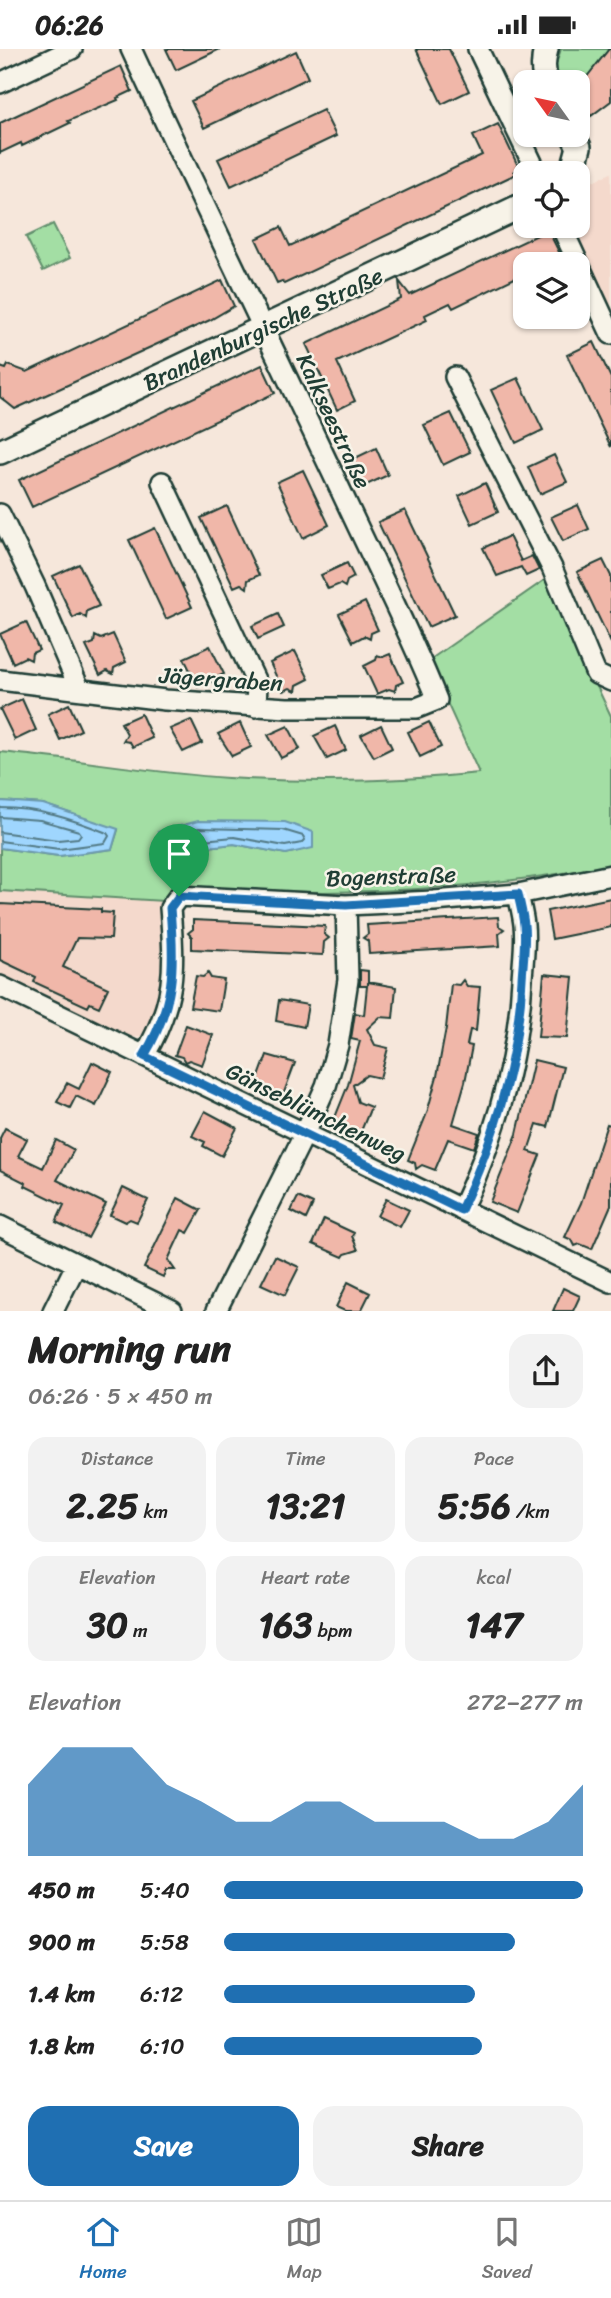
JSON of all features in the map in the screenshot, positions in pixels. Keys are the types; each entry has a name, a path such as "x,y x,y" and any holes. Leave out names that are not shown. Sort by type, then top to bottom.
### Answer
{"street":[{"path":"0,83 72,49"},
{"name":"Kalkseestraße","path":"131,49 422,661 438,700"},
{"path":"478,49 531,161"},
{"path":"544,70 546,49"},
{"name":"Brandenburgische Straße","path":"0,451 513,210"},
{"path":"567,238 611,334"},
{"path":"455,377 552,568 596,674 611,681"},
{"path":"162,482 257,684 256,707"},
{"path":"0,514 46,610 79,688"},
{"name":"Jägergraben","path":"0,680 165,700 256,707 417,708 438,700"},
{"name":"Bogenstraße","path":"144,1056 158,1033 168,1005 173,946 170,908 179,896 346,905 518,894 611,875"},
{"path":"461,1210 483,1164 508,1089 521,1010 524,926 518,894"},
{"path":"216,1311 326,1086 340,1035 348,980 346,905"},
{"name":"Gänseblümchenweg","path":"0,986 611,1282"},
{"path":"0,1226 172,1311"},
{"path":"53,1311 76,1265"}],"shaded area":[{"path":"611,173 611,315 590,272 590,252 581,252 574,238 590,238 590,182"},
{"path":"0,891 164,901 160,919 163,946 161,980 152,1022 145,1035 125,1039 0,981"}],"green space":[{"path":"561,49 609,49 590,73 590,70 557,70"},
{"path":"53,224 70,258 43,271 26,237"},
{"path":"546,579 611,716 611,865 506,881 402,890 297,892 191,886 178,889 164,901 0,891 0,848 59,856 112,849 118,830 43,804 0,801 0,752 171,773 259,780 385,780 479,773 428,661","holes":["173,828 313,847 286,854 234,844 163,852 158,832"]}],"water":[{"path":"0,801 43,804 118,829 112,849 59,856 0,848"},
{"path":"198,821 285,822 313,832 313,848 286,854 234,844 162,852 158,832"}],"building":[{"path":"166,49 220,49 176,70"},
{"path":"416,49 449,49 469,91 442,104"},
{"path":"611,49 611,101 591,116 590,115 590,73"},
{"path":"296,51 308,78 204,128 191,101"},
{"path":"121,66 132,91 22,146 21,143 0,153 0,123"},
{"path":"323,110 336,136 231,186 218,159"},
{"path":"498,124 516,161 513,161 513,175 284,284 282,281 277,283 256,239 281,227 290,246 482,155 473,136"},
{"path":"531,238 552,238 559,252 513,252 513,279 453,308 450,303 425,315 427,320 337,362 355,401 337,410 306,344 401,299 399,281 410,295"},
{"path":"222,280 234,306 210,320 15,409 0,397 0,367 6,369 8,365 27,372"},
{"path":"594,342 611,378 611,447 567,355"},
{"path":"262,365 275,393 32,507 19,480"},
{"path":"518,378 543,430 516,443 491,390"},
{"path":"451,413 470,452 443,465 424,425"},
{"path":"376,448 388,475 362,487 349,461"},
{"path":"554,455 567,482 540,494 528,467"},
{"path":"303,470 329,525 303,538 277,482"},
{"path":"485,483 498,512 472,524 459,496"},
{"path":"578,505 589,529 563,541 551,517"},
{"path":"227,506 259,575 248,580 247,588 241,584 234,587 201,518"},
{"path":"405,510 455,615 428,627 378,522"},
{"path":"155,528 192,607 166,619 129,540"},
{"path":"509,536 521,561 532,556 539,570 526,576 521,567 497,576 483,548"},
{"path":"603,560 611,576 611,643 577,572"},
{"path":"347,563 354,577 347,581 345,587 340,584 328,589 321,575"},
{"path":"79,564 99,606 87,611 86,618 80,614 73,618 53,576"},
{"path":"365,602 378,630 371,633 370,639 364,636 353,642 339,614"},
{"path":"278,614 284,627 258,639 252,626"},
{"path":"26,622 39,650 32,653 31,660 25,657 13,663 0,634"},
{"path":"113,634 126,662 114,668 113,674 107,671 100,675 86,646 94,643 95,636 101,639"},
{"path":"210,646 224,674 217,677 215,684 210,681 198,687 184,658"},
{"path":"295,651 309,679 297,685 296,691 290,688 283,691 270,663"},
{"path":"390,654 403,682 396,685 395,691 389,689 377,694 364,666 376,660 377,655 383,657"},
{"path":"22,699 36,730 15,740 0,709"},
{"path":"69,704 81,730 60,740 48,714"},
{"path":"141,714 152,738 133,747 130,742 123,741 127,734 121,723"},
{"path":"191,720 202,743 183,752 170,729"},
{"path":"429,722 441,747 420,757 408,732"},
{"path":"240,723 251,747 232,756 218,734"},
{"path":"381,725 392,748 374,757 361,735"},
{"path":"288,726 300,749 281,758 268,735"},
{"path":"335,726 346,750 327,759 314,736"},
{"path":"611,898 611,927 552,939 547,911"},
{"path":"0,904 101,909 101,912 113,913 111,939 77,938 63,967 108,988 99,1007 90,1003 88,1007 34,982 36,977 0,960"},
{"path":"498,917 499,926 504,929 499,933 500,946 369,954 368,941 363,938 368,934 367,925"},
{"path":"193,920 325,926 324,934 329,938 324,942 323,955 192,949 192,937 188,933 193,929"},
{"path":"360,970 368,971 368,982 396,987 393,1018 380,1017 367,1029 375,1045 388,1048 380,1078 367,1075 353,1085 358,1102 371,1107 359,1136 346,1131 341,1134 339,1128 332,1125 348,1085 360,1041 351,1039 355,1013 364,1015 367,986 360,986"},
{"path":"208,973 211,978 224,980 219,1011 190,1007 196,976 203,977"},
{"path":"544,974 573,977 567,1038 538,1037"},
{"path":"463,980 467,986 480,987 476,1031 470,1030 467,1045 472,1046 453,1124 479,1133 474,1148 448,1139 435,1170 422,1165 416,1169 415,1163 408,1160 427,1113 437,1076 451,984 459,985"},
{"path":"279,1000 308,1005 304,1027 276,1021"},
{"path":"186,1025 213,1035 202,1065 189,1060 185,1062 182,1057 175,1055"},
{"path":"267,1055 295,1063 283,1095 270,1090 265,1094 263,1088 256,1085"},
{"path":"534,1060 563,1067 548,1127 537,1124 528,1151 540,1155 517,1213 490,1202 517,1134"},
{"path":"92,1062 112,1072 96,1106 76,1096 70,1108 57,1102 67,1083 79,1089"},
{"path":"205,1111 237,1128 222,1156 203,1146 205,1142 192,1136"},
{"path":"607,1124 611,1125 611,1205 592,1249 580,1244 575,1246 572,1240 565,1237 581,1203"},
{"path":"5,1128 27,1139 18,1156 43,1168 56,1140 74,1150 57,1180 106,1204 88,1238 56,1222 64,1205 0,1170 0,1138"},
{"path":"123,1188 148,1200 137,1222 130,1219 125,1222 110,1215"},
{"path":"298,1197 313,1204 306,1219 291,1211"},
{"path":"178,1198 201,1210 188,1233 182,1230 168,1260 175,1270 166,1270 163,1277 144,1268"},
{"path":"386,1199 409,1210 400,1227 377,1216"},
{"path":"324,1219 354,1233 352,1236 358,1250 343,1257 313,1244"},
{"path":"275,1256 299,1267 285,1295 261,1284"},
{"path":"348,1282 370,1293 361,1311 345,1311 336,1307"},
{"path":"563,1288 580,1296 573,1311 553,1311"}],"route":[{"path":"518,894 524,926 521,1010 508,1089 483,1164 461,1210 144,1056 158,1033 168,1005 173,946 170,908 179,896 346,905 518,894"}]}
